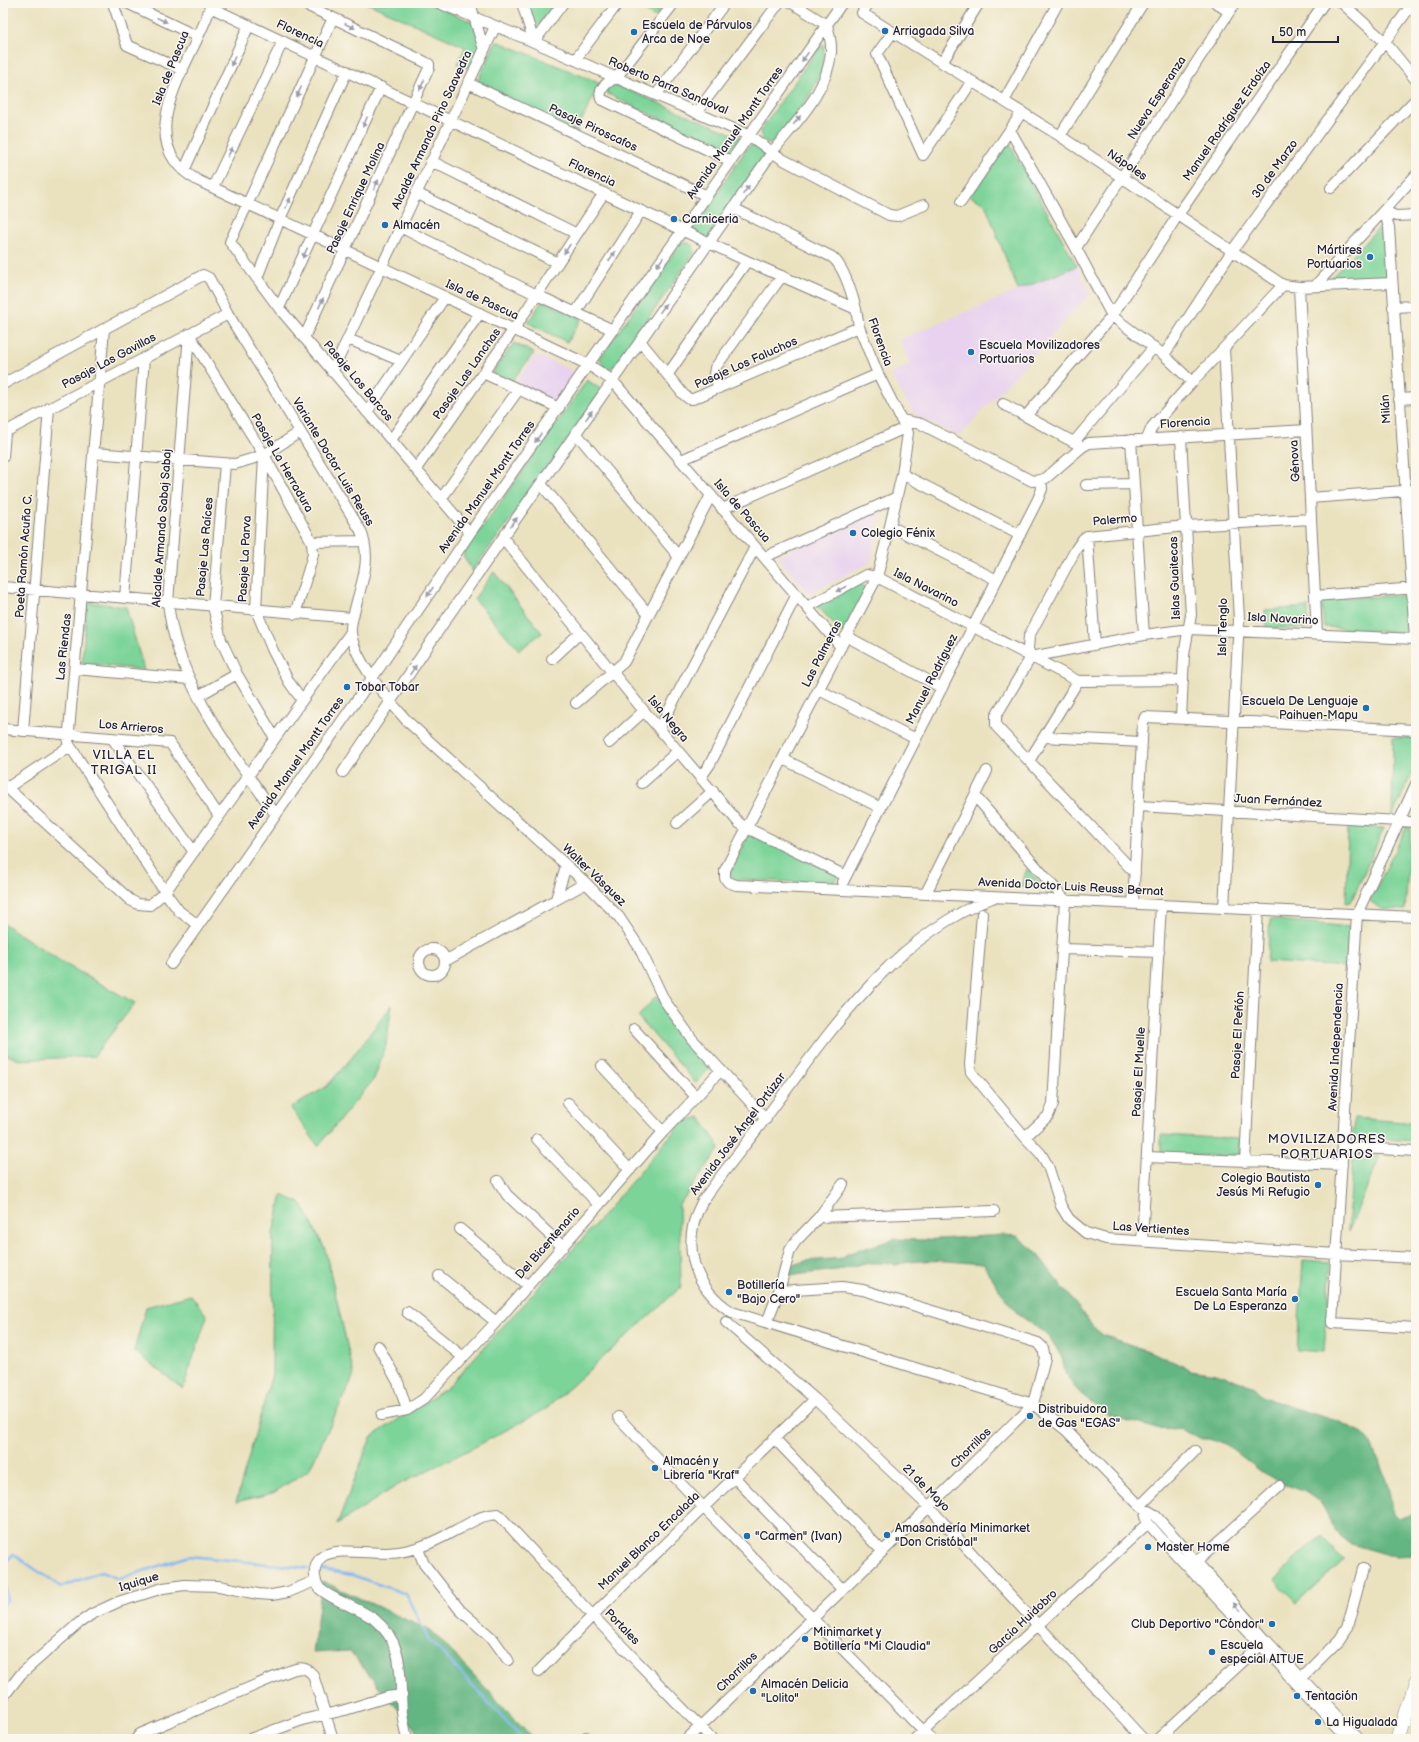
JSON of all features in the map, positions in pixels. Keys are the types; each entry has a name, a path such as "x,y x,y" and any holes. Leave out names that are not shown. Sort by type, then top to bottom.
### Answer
{"main road":[{"path":"1398,1739 1416,1681"}],"street":[{"path":"113,3 127,44 183,70"},
{"path":"127,3 198,37"},
{"path":"248,204 333,18 302,3"},
{"name":"Roberto Parra Sandoval","path":"439,3 534,42 750,136 773,151 782,159 892,216 898,216 924,205"},
{"name":"Alcalde Armando Pino Saavedra","path":"470,3 484,50"},
{"path":"522,3 534,42"},
{"path":"534,42 563,3"},
{"path":"575,60 618,3"},
{"path":"674,3 616,78 608,82 601,91 600,96 604,101 732,161"},
{"path":"656,95 725,3"},
{"path":"696,113 779,3"},
{"path":"343,772 503,538 773,151 809,104 825,78 831,51 827,25 792,3"},
{"name":"Avenida Manuel Montt Torres","path":"170,964 373,677 470,533 842,3"},
{"name":"Nápoles","path":"869,3 862,12 1060,136 1283,285 1299,287 1392,283"},
{"path":"942,63 979,3"},
{"path":"1004,101 1058,3"},
{"path":"1060,136 1143,3"},
{"path":"1216,3 1229,12"},
{"name":"Nueva Esperanza","path":"1076,248 1235,3"},
{"name":"Manuel Rodríguez Erdoíza","path":"1026,416 1112,316 1178,215 1324,3"},
{"path":"1342,3 1385,42 1416,80"},
{"name":"30 de Marzo","path":"1164,355 1232,251 1413,3"},
{"name":"Isla de Pascua","path":"210,5 198,37 167,108 164,125 168,147 172,156 184,171 190,176 248,204 589,365 613,381 841,647"},
{"name":"Florencia","path":"210,5 249,25 747,261 856,308 860,327 878,374 903,424"},
{"name":"Pasaje Enrique Molina","path":"304,338 429,68 429,64 333,18"},
{"path":"184,171 249,25"},
{"name":"Alcalde Armando Pino Saavedra","path":"332,372 495,27"},
{"path":"893,32 876,54 923,155 972,81"},
{"path":"213,187 283,41"},
{"path":"257,278 280,219 347,71"},
{"name":"Pasaje Piroscafos","path":"468,83 707,196"},
{"path":"279,308 381,87"},
{"path":"1331,188 1416,98"},
{"path":"961,202 1022,112"},
{"path":"1010,130 1112,316 1164,355 1192,382"},
{"path":"431,161 577,234"},
{"path":"1315,286 1416,175"},
{"path":"416,193 558,263"},
{"name":"Pasaje Las Lanchas","path":"416,469 514,329 604,193"},
{"name":"Pasaje Los Barcos","path":"248,204 230,242 279,308 470,533"},
{"path":"733,208 832,257 837,262 851,292 856,308"},
{"path":"576,312 641,210"},
{"path":"1384,211 1396,216 1416,215"},
{"name":"Milán","path":"1384,211 1388,224 1405,491 1414,588 1415,639"},
{"path":"400,227 537,295 613,330"},
{"path":"668,374 747,261"},
{"name":"Variante Doctor Luis Reuss","path":"104,329 203,275 209,278 228,314 361,531 366,556 366,570 352,618 351,632 353,643 360,660 373,677"},
{"path":"719,388 714,375 715,368 782,276"},
{"path":"1147,439 1152,428 1192,382 1283,285"},
{"name":"Génova","path":"1299,287 1317,634"},
{"path":"367,412 445,297"},
{"path":"1394,307 1416,306"},
{"path":"391,440 480,313"},
{"name":"Pasaje Las Gavillas","path":"4,432 100,380 228,314"},
{"name":"Pasaje Los Faluchos","path":"640,341 684,394 689,399 697,399 860,327"},
{"path":"3,384 104,329"},
{"name":"Las Riendas","path":"104,329 82,595 68,734 70,746 165,892 179,910 198,925"},
{"name":"Pasaje La Herradura","path":"189,334 264,455 312,542"},
{"name":"Alcalde Armando Sabaj Sabaj","path":"189,334 168,602 175,645 189,679 198,696 276,815"},
{"path":"348,338 401,361"},
{"path":"1003,404 1078,444 1154,347"},
{"name":"Isla Tenglo","path":"1224,348 1239,619 1237,630 1224,908"},
{"path":"125,598 144,358"},
{"path":"483,373 559,408"},
{"path":"681,460 878,374"},
{"path":"441,498 519,389"},
{"path":"1399,399 1416,398"},
{"name":"Poeta Ramón Acuña C.","path":"24,731 49,408"},
{"path":"722,509 903,424 921,424 1028,479 1041,480"},
{"name":"Las Palmeras","path":"726,880 724,876 725,870 877,577 902,474 908,438 903,424"},
{"name":"Florencia","path":"1041,480 1078,444 1306,430"},
{"path":"3,457 4,432"},
{"path":"94,454 235,464 246,462 264,455 300,432"},
{"path":"576,433 679,557"},
{"name":"Islas Guaitecas","path":"1181,437 1191,615 1184,655 1181,718"},
{"path":"1131,440 1144,635"},
{"name":"Pasaje La Parva","path":"264,455 256,610 273,651 289,682 302,700"},
{"name":"Pasaje Las Raíces","path":"225,464 212,606 221,640 237,674 275,738"},
{"path":"902,474 1020,535"},
{"name":"Manuel Rodríguez","path":"839,889 1041,494 1041,480"},
{"path":"541,484 649,615"},
{"path":"1086,486 1134,484"},
{"path":"1310,498 1416,490"},
{"path":"576,703 612,672 619,669 624,662 710,495"},
{"path":"765,557 897,497"},
{"name":"Palermo","path":"1031,657 1028,649 1029,636 1076,549 1087,536 1186,526 1311,519"},
{"path":"890,526 997,580"},
{"path":"1087,536 1095,644"},
{"name":"Isla Negra","path":"503,538 644,711 739,823 846,876"},
{"path":"295,614 313,554 312,542 364,541"},
{"path":"659,729 755,547"},
{"name":"Isla Navarino","path":"807,607 866,575 877,577 1078,681"},
{"path":"3,587 352,618"},
{"name":"Isla Navarino","path":"1314,596 1414,588"},
{"path":"701,777 710,764 797,594"},
{"name":"Isla Navarino","path":"1031,657 1144,635 1189,629 1415,639"},
{"path":"70,746 5,786 134,903 150,905 165,892 351,632"},
{"path":"552,659 580,633"},
{"path":"846,636 942,688"},
{"path":"1031,657 996,716 995,723 1135,874"},
{"path":"75,669 189,679"},
{"path":"198,696 237,674"},
{"name":"Walter Vásquez","path":"373,677 407,721 586,883 625,924 640,947 664,1000 692,1039 766,1118"},
{"path":"1029,761 1078,681 1183,680"},
{"path":"819,690 916,739"},
{"path":"608,743 644,711"},
{"path":"1133,903 1144,718 1181,718 1416,730"},
{"name":"Los Arrieros","path":"3,729 170,744 219,816"},
{"path":"1044,737 1142,742"},
{"path":"112,738 194,852"},
{"path":"642,783 678,751"},
{"path":"783,759 881,808"},
{"path":"926,893 987,771"},
{"name":"Avenida Independencia","path":"1416,784 1357,914 1332,1324 1416,1328"},
{"path":"677,823 713,791"},
{"path":"974,796 1065,900 1053,1104 1048,1116 1025,1137"},
{"name":"Juan Fernández","path":"1138,806 1416,822"},
{"path":"556,899 566,866"},
{"name":"Avenida Doctor Luis Reuss Bernat","path":"726,880 736,885 996,896 1416,917"},
{"path":"445,961 586,883"},
{"name":"Avenida José Ángel Ortúzar","path":"996,896 943,922 914,943 890,964 836,1024 702,1202 692,1227 691,1245 694,1265 703,1284 716,1300 732,1312 1033,1404 1066,1430 1140,1506 1155,1515 1193,1566"},
{"name":"Pasaje El Muelle","path":"1142,1241 1162,905"},
{"name":"Pasaje El Peñón","path":"1244,1162 1258,910"},
{"name":"Las Vertientes","path":"982,914 970,1065 971,1072 1045,1160 1061,1206 1074,1225 1086,1233 1099,1238 1416,1258"},
{"path":"1063,949 1159,952"},
{"path":"634,1029 696,1096"},
{"path":"602,1066 663,1132"},
{"name":"Del Bicentenario","path":"382,1415 407,1410 424,1399 496,1322 663,1132 720,1070"},
{"path":"568,1103 630,1170"},
{"path":"537,1139 599,1205"},
{"path":"1343,1147 1416,1151"},
{"path":"1147,1157 1244,1162 1342,1164"},
{"path":"498,1181 507,1195 563,1247"},
{"path":"767,1322 779,1291 792,1246 819,1217 843,1184"},
{"path":"819,1217 994,1212"},
{"path":"460,1229 528,1286"},
{"path":"439,1276 496,1322"},
{"path":"779,1291 842,1287 863,1290 1038,1343 1043,1348 1045,1358 1033,1404"},
{"path":"407,1312 463,1357"},
{"name":"21 de Mayo","path":"726,1322 815,1399 929,1507 1143,1739"},
{"path":"378,1346 398,1382 407,1410"},
{"name":"Manuel Blanco Encalada","path":"539,1671 592,1615 815,1399"},
{"name":"Chorrillos","path":"687,1739 929,1507 1033,1404"},
{"path":"618,1417 703,1507 931,1739"},
{"path":"774,1438 882,1551"},
{"path":"1140,1506 1195,1451"},
{"path":"734,1477 842,1589"},
{"path":"1193,1566 1280,1486"},
{"name":"Avenida José Ángel Ortúzar","path":"1140,1506 1148,1523 1193,1566 1298,1680 1358,1739"},
{"name":"Portales","path":"418,1548 453,1532 484,1514 498,1514 592,1615 712,1739"},
{"name":"García Huidobro","path":"915,1739 1148,1523"},
{"path":"407,1739 402,1712 402,1695 398,1656 390,1637 373,1619 324,1592 315,1581 314,1576 316,1565 323,1557 340,1551 377,1554 418,1548 424,1564 460,1610 493,1639 508,1660"},
{"path":"1298,1680 1340,1639 1347,1628 1363,1569"},
{"name":"Iquique","path":"3,1697 21,1674 78,1623 98,1610 118,1602 163,1588 185,1585 219,1586 258,1594 272,1595 288,1592 315,1581"},
{"path":"1158,1739 1262,1642"},
{"path":"136,1739 140,1734 298,1668 306,1669 313,1675 333,1739"},
{"name":"Avenida José Ángel Ortúzar","path":"1298,1680 1348,1739"},
{"path":"250,1739 267,1736 302,1720 386,1697 402,1695"}],"shaded area":[{"name":"Escuela Movilizadores Portuarios","path":"1077,266 1091,293 959,436 915,415 890,374 910,365 900,339"},
{"path":"536,355 571,370 573,375 554,403 514,384"},
{"name":"Colegio Fénix","path":"881,510 871,562 808,594 777,556"}],"green space":[{"path":"367,3 428,3 472,22 481,45 469,69 457,64 465,47"},
{"path":"525,3 556,3 537,27 533,26"},
{"path":"635,3 665,3 654,17"},
{"path":"499,42 597,82 599,85 576,132 476,85 495,43"},
{"path":"822,43 824,45 823,64 817,82 790,125 775,141 769,144 762,140 760,131"},
{"path":"613,84 740,137 730,152 608,94 606,90"},
{"path":"1009,143 1077,266 1018,290 985,204 970,196"},
{"path":"753,145 761,150 764,158 709,237 704,238 693,233 693,228 748,147"},
{"path":"1384,222 1388,278 1330,279"},
{"path":"685,242 692,245 695,252 614,367 609,369 603,366 600,358 680,244"},
{"path":"542,301 582,318 567,342 528,323"},
{"path":"514,343 534,353 511,382 492,373"},
{"path":"587,380 602,390 541,478 472,571 463,555"},
{"path":"494,572 542,633 519,650 474,599"},
{"path":"859,583 867,589 844,634 816,605"},
{"path":"1416,595 1416,634 1324,627 1321,599"},
{"path":"87,602 126,607 144,670 82,663"},
{"path":"1308,607 1308,628 1266,628 1265,610"},
{"path":"1393,737 1416,739 1416,764 1392,817"},
{"path":"1348,826 1384,828 1351,902 1346,903"},
{"path":"1411,827 1405,910 1381,909 1370,901 1406,828"},
{"path":"750,832 838,875 833,884 734,879 730,872"},
{"path":"1027,869 1046,890 1020,887"},
{"path":"1270,919 1349,927 1347,967 1267,962"},
{"path":"3,923 65,964 135,1003 94,1056 19,1060 3,1053"},
{"path":"657,995 680,1032 713,1065 696,1083 638,1017"},
{"path":"392,1005 386,1045 374,1079 318,1146 291,1108 326,1087 349,1061"},
{"path":"700,1117 720,1148 679,1205 681,1287 546,1409 473,1448 398,1485 337,1524 371,1437 447,1388 594,1226 681,1123"},
{"path":"1354,1118 1416,1123 1416,1141 1353,1137"},
{"path":"1161,1135 1240,1139 1239,1157 1161,1154"},
{"path":"1353,1156 1380,1156 1348,1232"},
{"path":"282,1195 302,1204 325,1249 354,1375 309,1470 273,1493 236,1502 272,1374 273,1233"},
{"path":"1003,1235 1017,1236 1035,1251 1093,1327 1103,1335 1154,1353 1191,1370 1217,1374 1241,1382 1254,1387 1264,1397 1340,1422 1363,1433 1372,1443 1386,1479 1394,1513 1399,1518 1416,1512 1416,1556 1396,1557 1351,1544 1339,1535 1331,1524 1319,1501 1308,1493 1282,1483 1259,1470 1235,1451 1223,1444 1210,1439 1202,1439 1180,1429 1153,1428 1106,1414 1081,1394 1072,1384 1065,1372 1062,1358 1055,1346 1046,1334 1018,1314 1000,1292 984,1264 951,1261 917,1261 895,1265 892,1263 864,1263 844,1269 787,1276 793,1265 805,1261 844,1258 845,1255 858,1250 896,1239 922,1240"},
{"path":"1303,1260 1331,1262 1324,1352 1297,1350"},
{"path":"191,1295 207,1316 183,1389 134,1351 146,1307"},
{"path":"1321,1536 1344,1560 1297,1603 1274,1579"},
{"path":"322,1581 433,1632 534,1739 423,1739 350,1651 313,1653"}],"waterway":[{"path":"3,1567 13,1554 61,1587 101,1572 119,1579 189,1556 308,1568"},
{"path":"3,1568 7,1600 3,1605"},
{"path":"322,1570 352,1575 406,1594 427,1637 523,1739"}],"place":[{"name":"Arriagada Silva","path":"885,31"},
{"name":"Escuela de Párvulos Arca de Noe","path":"634,32"},
{"name":"Carniceria","path":"674,219"},
{"name":"Almacén","path":"385,225"},
{"name":"Mártires Portuarios","path":"1370,257"},
{"name":"Escuela Movilizadores Portuarios","path":"971,352"},
{"name":"Colegio Fénix","path":"853,533"},
{"name":"Tobar Tobar","path":"347,687"},
{"name":"Escuela De Lenguaje Paihuen-Mapu","path":"1366,708"},
{"name":"Colegio Bautista Jesús Mi Refugio","path":"1318,1185"},
{"name":"Botillería \"Bajo Cero\"","path":"729,1292"},
{"name":"Escuela Santa María De La Esperanza","path":"1295,1299"},
{"name":"Distribuidora de Gas \"EGAS\"","path":"1030,1416"},
{"name":"Almacén y Librería \"Kraf\"","path":"655,1468"},
{"name":"Amasandería Minimarket \"Don Cristóbal\"","path":"887,1535"},
{"name":"\"Carmen\" (Ivan)","path":"747,1536"},
{"name":"Master Home","path":"1148,1547"},
{"name":"Club Deportivo \"Cóndor\"","path":"1272,1624"},
{"name":"Minimarket y Botillería \"Mi Claudia\"","path":"805,1639"},
{"name":"Escuela especial AITUE","path":"1212,1652"},
{"name":"Almacén Delicia \"Lolito\"","path":"753,1691"},
{"name":"Tentación","path":"1297,1696"},
{"name":"La Higualada","path":"1318,1722"}],"district":[{"name":"VILLA EL TRIGAL II","path":"124,762"},
{"name":"MOVILIZADORES PORTUARIOS","path":"1327,1146"}]}
